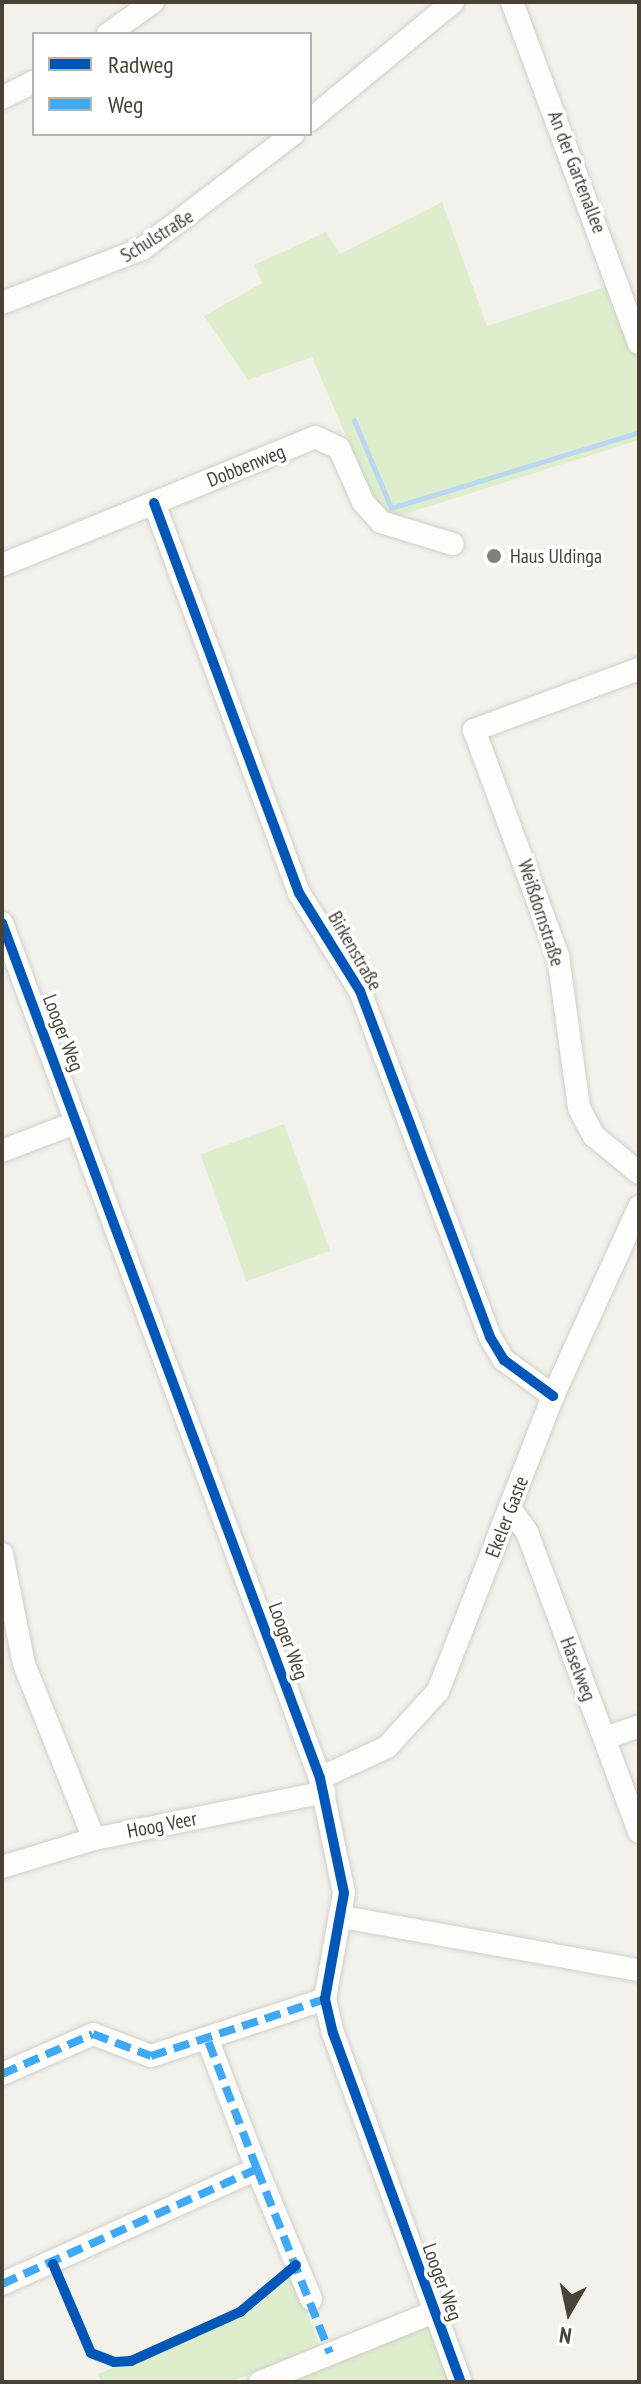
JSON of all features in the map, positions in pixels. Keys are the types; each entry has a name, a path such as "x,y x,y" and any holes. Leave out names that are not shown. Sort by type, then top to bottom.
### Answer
{"street":[{"path":"111,32 153,2"},
{"path":"312,118 453,2"},
{"name":"An der Gartenallee","path":"512,2 639,343"},
{"path":"2,98 32,83"},
{"name":"Schulstraße","path":"2,303 142,249 290,136"},
{"name":"Dobbenweg","path":"2,565 315,437 339,448 363,502 381,522 453,544"},
{"name":"Birkenstraße","path":"154,503 299,893 360,991 490,1337 504,1360 553,1396"},
{"name":"Weißdornstraße","path":"639,669 474,730 558,956 579,1108 594,1136 639,1173"},
{"name":"Looger Weg","path":"2,923 322,1785 343,1917 325,1999 461,2382"},
{"path":"2,1151 77,1122"},
{"name":"Ekeler Gaste","path":"322,1785 387,1747 438,1691 553,1396 639,1207"},
{"name":"Haselweg","path":"511,1510 527,1532 639,1832"},
{"path":"2,1554 24,1664 94,1839"},
{"path":"605,1738 639,1726"},
{"name":"Hoog Veer","path":"2,1867 94,1839 322,1785"},
{"path":"343,1917 639,1970"},
{"path":"2,2074 93,2034 151,2056 325,1999"},
{"path":"207,2038 311,2299"},
{"path":"2,2284 257,2169"},
{"path":"260,2382 434,2312"}],"green space":[{"path":"442,202 487,326 617,283 639,352 639,440 398,516 379,512 312,357 248,380 204,316 262,283 254,265 326,232 340,254"},
{"path":"284,1124 330,1251 247,1281 200,1154"},
{"path":"294,2276 320,2347 231,2382 101,2382 98,2374 248,2312"},
{"path":"427,2324 449,2382 275,2382"}],"waterway":[{"path":"354,420 391,508 639,432"}],"marked path":[{"path":"2,2074 93,2034 151,2056 325,1999"},
{"path":"2,2284 257,2169 207,2038"},
{"path":"257,2169 330,2353"}],"cycle path":[{"path":"154,503 299,893 360,991 490,1337 504,1360 553,1396"},
{"path":"2,923 320,1778 344,1893 325,1999 333,2033 461,2382"},
{"path":"53,2264 91,2353 114,2362 131,2361 240,2312 296,2265"}],"place":[{"name":"Haus Uldinga","path":"494,556"}]}
